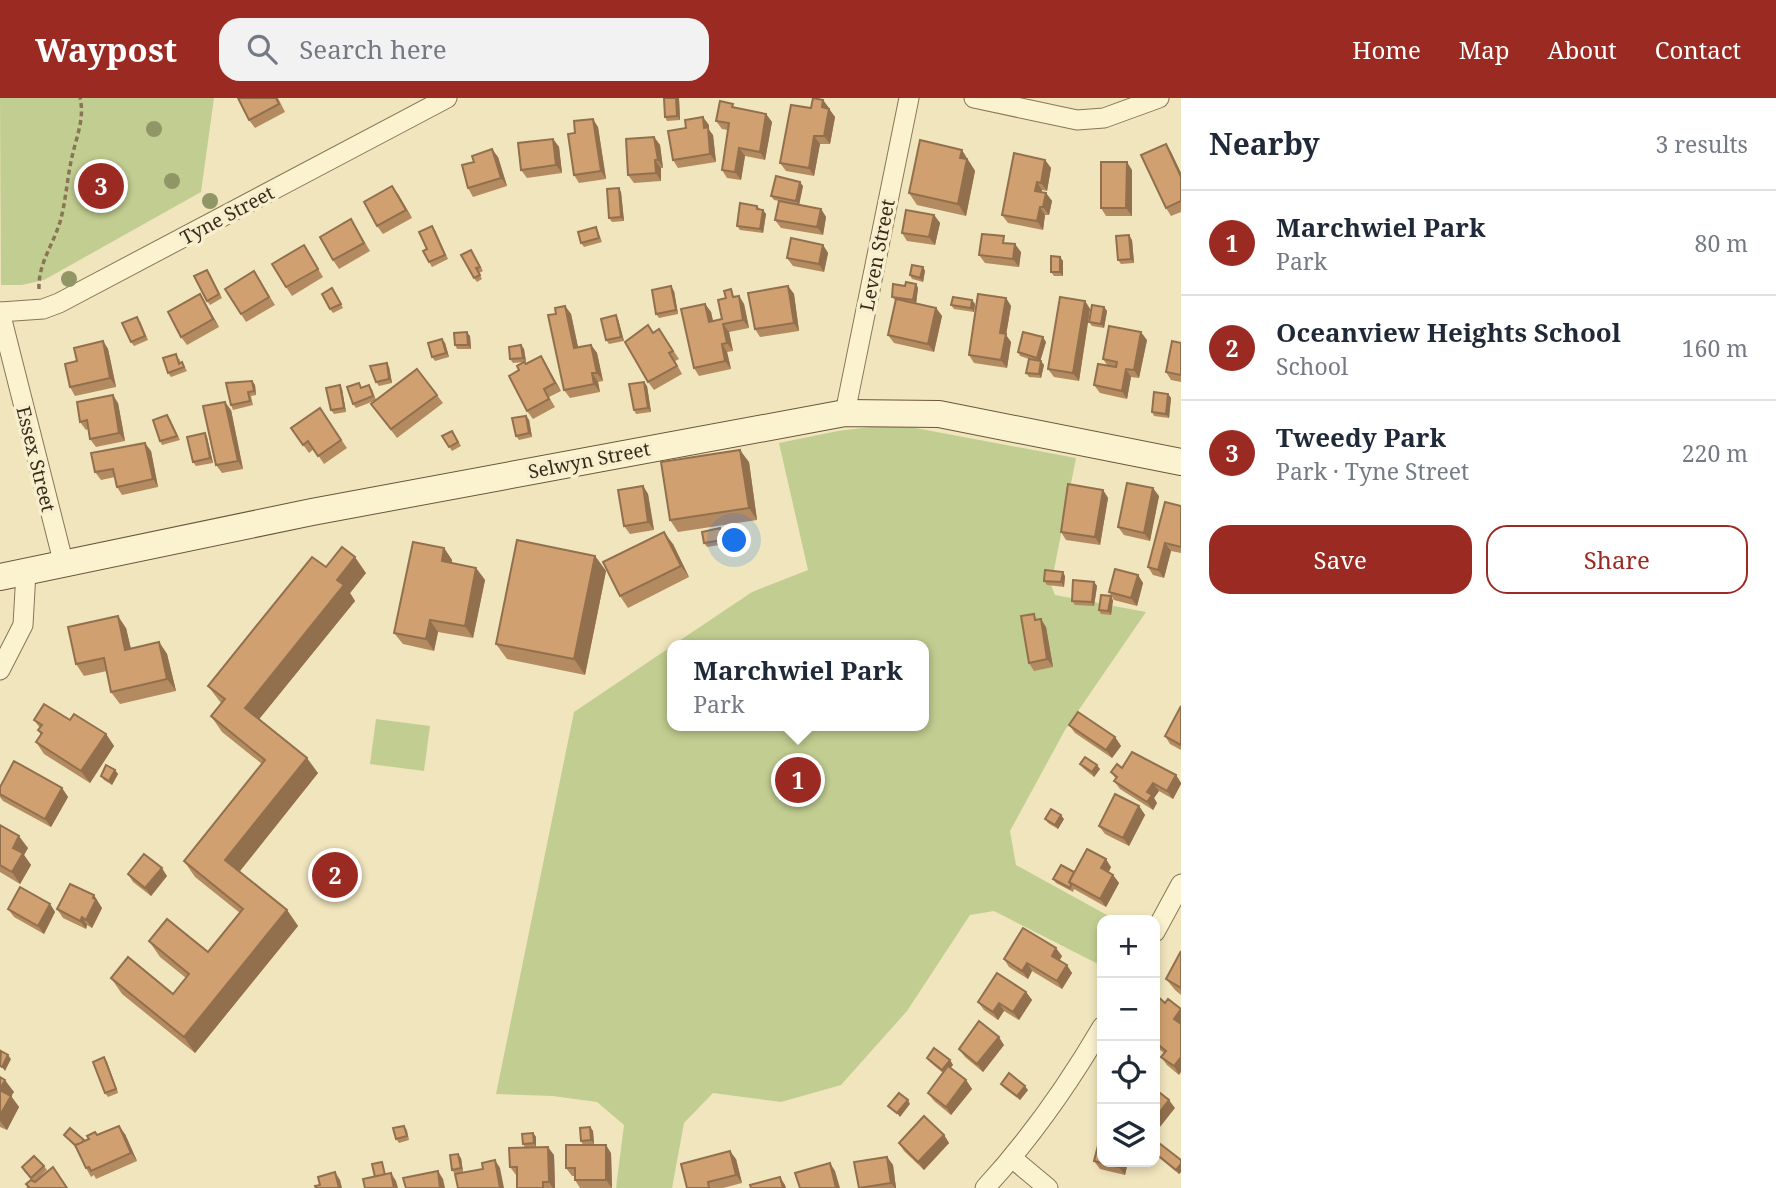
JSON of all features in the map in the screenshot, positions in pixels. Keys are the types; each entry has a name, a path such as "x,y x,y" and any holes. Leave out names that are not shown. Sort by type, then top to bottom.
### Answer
{"street":[{"name":"Tyne Street","path":"0,312 43,309 110,278 447,98"},
{"name":"Leven Street","path":"845,413 909,98"},
{"path":"974,98 1077,120 1104,118 1158,98"},
{"name":"Essex Street","path":"0,312 64,565"},
{"name":"Selwyn Street","path":"0,578 312,512 845,413 939,414 1181,462"},
{"path":"0,670 23,625 26,572"},
{"path":"1160,923 1181,884"},
{"path":"985,1188 1012,1158 1070,1080 1097,1035"},
{"path":"1012,1158 1048,1188"}],"path":[{"path":"43,309 39,277 60,222 79,133 80,98"}],"green space":[{"path":"0,98 214,98 201,192 44,280 22,285 1,285"},
{"path":"894,424 1076,458 1051,585 1055,595 1146,612 1065,730 1010,831 1016,865 1107,915 1097,915 1097,963 994,911 970,915 907,1011 841,1085 781,1102 713,1093 684,1123 672,1188 616,1188 624,1125 597,1102 553,1096 496,1094 574,712 667,649 667,731 929,731 929,640 680,640 752,592 808,570 779,443 838,431"},
{"path":"376,719 430,726 424,771 370,764"}],"building":[{"path":"238,98 276,98 279,104 249,120"},
{"path":"664,98 676,98 677,116 665,117"},
{"path":"813,98 823,100 822,107 829,109 824,136 814,136 809,168 780,163 791,105 811,108"},
{"path":"720,101 733,104 732,107 766,114 760,152 739,148 735,172 722,170 729,123 716,121"},
{"path":"703,117 704,128 708,127 710,154 673,160 668,131 686,128 685,120"},
{"path":"593,119 601,171 574,175 568,134 575,133 574,121"},
{"path":"654,137 658,160 655,160 656,173 628,175 626,139"},
{"path":"553,139 556,165 521,170 518,143"},
{"path":"920,140 962,150 960,158 967,159 958,204 909,193"},
{"path":"1166,144 1181,177 1181,201 1166,208 1141,155"},
{"path":"492,149 501,178 468,188 462,165 474,162 472,156"},
{"path":"1014,153 1045,160 1041,183 1037,182 1035,191 1046,193 1037,221 1002,215"},
{"path":"1101,162 1127,162 1126,208 1101,208"},
{"path":"776,176 800,182 796,201 771,196"},
{"path":"392,186 406,210 377,226 364,202"},
{"path":"619,188 621,217 609,218 607,189"},
{"path":"779,201 821,209 817,227 775,220"},
{"path":"740,203 763,210 760,229 737,226"},
{"path":"906,210 934,215 929,237 902,233"},
{"path":"351,219 364,243 333,260 320,237"},
{"path":"432,226 445,255 429,262 423,251 427,249 419,232"},
{"path":"596,227 599,238 581,243 578,232"},
{"path":"982,234 1004,236 1003,243 1015,244 1013,259 979,255"},
{"path":"1129,235 1131,259 1118,260 1116,236"},
{"path":"791,238 823,245 819,264 787,258"},
{"path":"304,245 318,269 286,287 272,264"},
{"path":"471,250 480,267 476,268 480,275 474,278 461,255"},
{"path":"1051,256 1060,257 1060,272 1051,272"},
{"path":"912,265 923,267 920,278 910,275"},
{"path":"207,270 219,294 207,301 194,276"},
{"path":"254,271 269,297 241,314 225,289"},
{"path":"906,282 916,284 913,300 892,297 893,284 905,286"},
{"path":"671,286 676,310 656,314 652,290"},
{"path":"788,286 794,323 755,329 748,293"},
{"path":"332,288 341,304 330,309 322,294"},
{"path":"731,289 733,297 739,296 743,320 723,324 727,343 722,344 725,361 694,368 681,309 705,304 709,322 722,319 718,300 726,298 724,291"},
{"path":"200,294 213,319 181,337 168,312"},
{"path":"978,294 1006,298 1000,333 1006,334 1001,360 969,355"},
{"path":"953,297 972,300 971,308 951,305"},
{"path":"1060,297 1085,301 1073,373 1048,369"},
{"path":"896,299 936,308 928,344 888,335"},
{"path":"1092,305 1104,307 1101,324 1089,322"},
{"path":"565,306 574,348 591,345 597,373 592,373 594,384 564,390 548,315 556,314 555,308"},
{"path":"616,315 621,337 606,340 601,319"},
{"path":"137,317 145,336 131,342 122,323"},
{"path":"648,325 653,333 659,329 673,351 669,353 677,366 648,382 625,342"},
{"path":"1109,326 1141,332 1134,370 1126,369 1122,391 1094,385 1098,364 1116,367 1117,362 1103,359"},
{"path":"467,332 468,345 455,345 454,333"},
{"path":"1023,332 1043,337 1037,358 1018,352"},
{"path":"442,339 446,353 432,357 428,343"},
{"path":"103,341 110,378 70,387 65,364 77,361 74,348"},
{"path":"1172,341 1181,343 1181,375 1166,372"},
{"path":"521,345 523,358 510,359 509,347"},
{"path":"176,354 179,364 182,362 184,367 168,373 163,358"},
{"path":"541,356 555,383 544,389 549,399 527,411 509,376 519,370 517,366"},
{"path":"1029,359 1041,361 1039,374 1026,373"},
{"path":"387,363 389,379 376,382 370,366"},
{"path":"417,369 437,395 391,429 371,404"},
{"path":"252,381 254,391 248,392 250,401 231,405 226,383"},
{"path":"644,382 648,408 634,410 629,384"},
{"path":"359,383 361,388 369,385 373,396 353,404 347,387"},
{"path":"340,385 344,408 331,410 326,388"},
{"path":"1154,392 1168,394 1166,414 1152,412"},
{"path":"113,395 119,433 90,439 87,420 80,422 77,402"},
{"path":"225,402 238,461 216,465 203,406"},
{"path":"320,408 341,440 318,456 308,441 303,445 291,428"},
{"path":"167,415 177,436 160,441 153,420"},
{"path":"526,416 529,433 516,436 512,418"},
{"path":"452,431 458,442 449,447 442,436"},
{"path":"205,433 210,458 193,462 187,437"},
{"path":"145,443 153,479 117,487 113,469 95,472 91,453"},
{"path":"740,450 749,508 670,520 661,462"},
{"path":"1127,483 1153,488 1144,533 1118,527"},
{"path":"1068,484 1103,490 1095,537 1061,532"},
{"path":"643,486 648,522 624,526 618,490"},
{"path":"1165,502 1181,506 1181,547 1165,543 1158,570 1148,567"},
{"path":"720,528 722,540 704,543 702,532"},
{"path":"664,532 681,566 620,596 603,562"},
{"path":"517,540 595,556 574,659 496,644"},
{"path":"413,542 444,548 442,561 476,568 465,626 430,620 426,639 394,633"},
{"path":"342,547 355,557 337,580 344,585 245,708 307,758 225,860 287,910 184,1037 111,978 128,957 173,994 189,974 149,941 167,919 208,952 243,909 184,861 265,760 211,716 225,699 208,686 312,557 326,567"},
{"path":"1115,569 1138,575 1131,598 1109,592"},
{"path":"1045,570 1063,572 1061,582 1044,581"},
{"path":"1073,580 1094,582 1092,602 1072,601"},
{"path":"1101,595 1111,596 1108,611 1099,610"},
{"path":"1034,614 1035,620 1041,619 1047,659 1029,663 1021,616"},
{"path":"118,616 125,650 159,642 167,679 111,692 104,658 76,664 68,627"},
{"path":"44,704 70,720 74,714 106,734 81,771 36,742 42,733 38,730 42,725 34,720"},
{"path":"1181,706 1181,745 1165,736"},
{"path":"1078,712 1115,737 1106,750 1069,725"},
{"path":"1132,752 1176,775 1167,791 1153,783 1147,792 1152,795 1147,802 1114,781 1117,777 1111,772 1117,764 1122,768"},
{"path":"1085,757 1097,765 1092,772 1080,764"},
{"path":"14,761 62,788 45,819 0,794 0,787"},
{"path":"106,765 115,770 109,781 101,776"},
{"path":"1115,794 1139,806 1123,838 1099,826"},
{"path":"1051,809 1061,815 1055,825 1045,819"},
{"path":"0,825 19,836 13,848 23,853 12,872 0,865"},
{"path":"1087,849 1106,859 1101,868 1113,875 1100,899 1069,882"},
{"path":"144,854 162,868 145,888 128,874"},
{"path":"1061,865 1074,872 1069,882 1070,888 1053,879"},
{"path":"70,884 94,895 96,900 86,920 82,917 80,921 57,909"},
{"path":"20,887 50,904 38,926 8,909"},
{"path":"1023,928 1056,948 1052,956 1067,965 1057,981 1027,963 1022,971 1004,959"},
{"path":"1181,951 1181,988 1166,979"},
{"path":"997,973 1026,992 1013,1012 999,1003 993,1012 978,1002"},
{"path":"1160,998 1165,1003 1168,999 1181,1009 1174,1019 1181,1024 1181,1057 1174,1066 1161,1057 1166,1051 1160,1046"},
{"path":"979,1021 999,1037 977,1064 959,1049"},
{"path":"934,1048 950,1060 942,1070 927,1058"},
{"path":"1,1051 8,1055 2,1067 0,1066"},
{"path":"104,1057 116,1089 105,1093 93,1062"},
{"path":"948,1066 966,1080 946,1107 928,1093"},
{"path":"1009,1073 1025,1086 1017,1096 1001,1084"},
{"path":"0,1090 11,1096 0,1115"},
{"path":"899,1093 908,1100 897,1113 888,1106"},
{"path":"1160,1093 1169,1100 1160,1112"},
{"path":"924,1116 944,1135 918,1162 899,1143"},
{"path":"119,1126 131,1153 91,1171 89,1167 86,1168 75,1145 89,1139 87,1136 95,1132 97,1135"},
{"path":"404,1126 407,1136 396,1139 393,1128"},
{"path":"590,1127 591,1140 581,1141 580,1128"},
{"path":"70,1128 84,1140 81,1143 75,1145 64,1135"},
{"path":"533,1133 534,1143 523,1144 522,1134"},
{"path":"1160,1144 1181,1160 1176,1170 1160,1157"},
{"path":"566,1145 606,1145 606,1180 575,1180 575,1168 566,1168"},
{"path":"548,1147 549,1182 543,1182 543,1188 517,1188 517,1167 510,1167 509,1148"},
{"path":"730,1151 736,1175 708,1182 709,1188 687,1188 681,1164"},
{"path":"458,1154 461,1168 452,1170 450,1155"},
{"path":"34,1156 44,1166 31,1178 22,1167"},
{"path":"887,1157 891,1183 859,1188 854,1162"},
{"path":"495,1160 500,1188 458,1188 455,1174 483,1169 482,1163"},
{"path":"382,1162 385,1175 375,1177 372,1164"},
{"path":"830,1163 836,1188 800,1188 795,1173"},
{"path":"53,1167 67,1188 27,1188 29,1187 26,1184 31,1180 35,1182"},
{"path":"438,1171 440,1188 406,1188 403,1178"},
{"path":"335,1172 339,1188 316,1188 315,1186 320,1185 318,1177"},
{"path":"391,1173 394,1188 365,1188 363,1179"},
{"path":"780,1177 783,1188 751,1188 750,1185"}],"place":[{"name":"Tweedy Park","path":"101,186"},
{"name":"Marchwiel Park","path":"798,780"},
{"name":"Oceanview Heights School","path":"335,875"}]}
